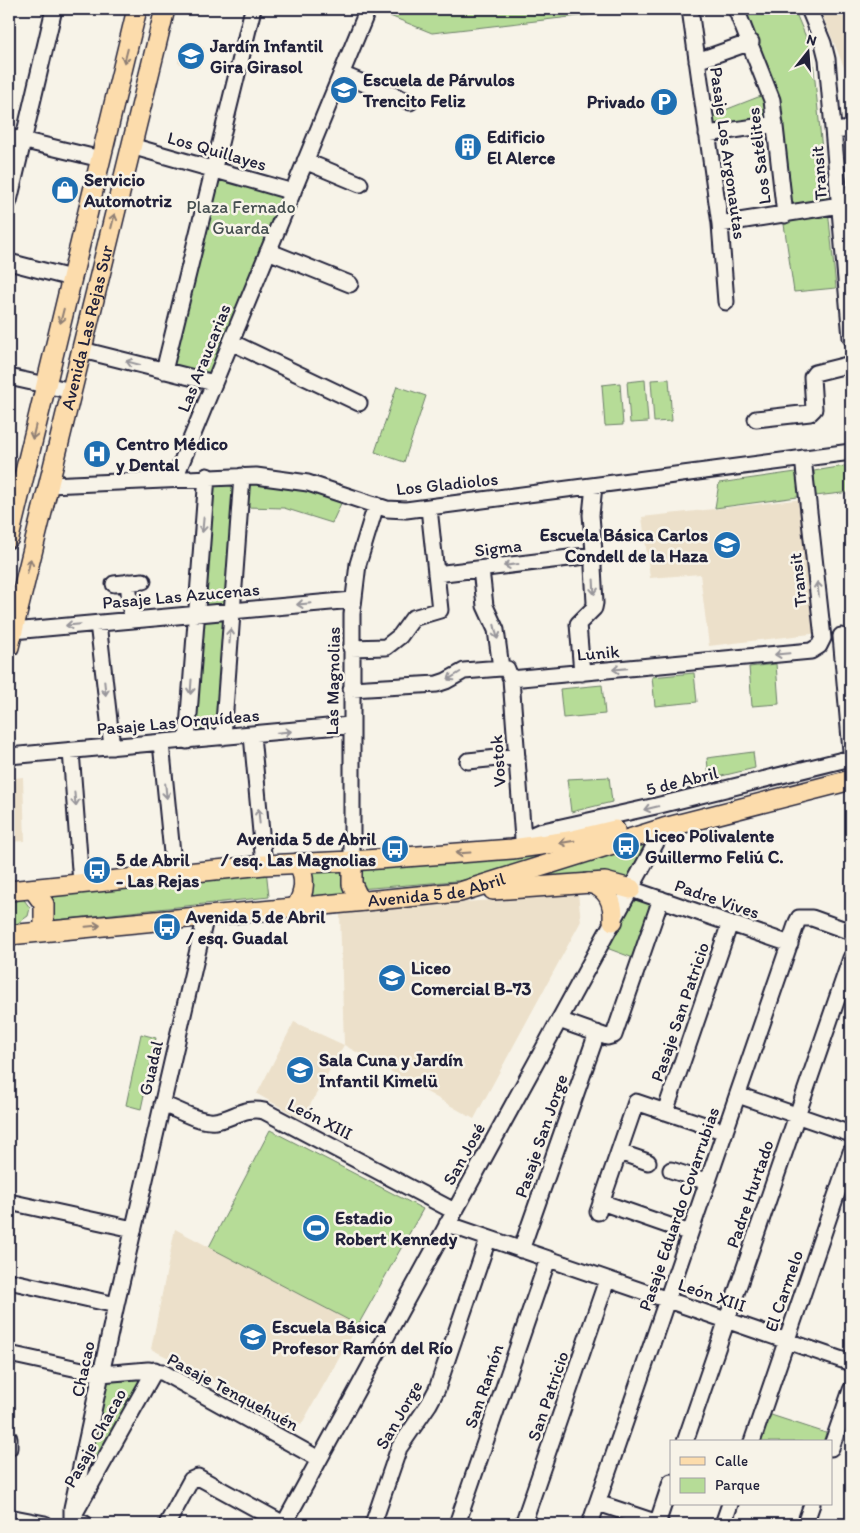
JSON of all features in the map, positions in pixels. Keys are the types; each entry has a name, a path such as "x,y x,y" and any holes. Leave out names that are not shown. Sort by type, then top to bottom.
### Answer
{"main road":[{"name":"Avenida Las Rejas Sur","path":"9,538 14,490 44,385 137,9"},
{"name":"Avenida Las Rejas Sur","path":"11,639 165,9"},
{"name":"Avenida 5 de Abril","path":"9,891 264,864 352,861 596,836 753,792 851,769"},
{"name":"Avenida 5 de Abril","path":"9,935 44,930 460,892 664,828 851,780"},
{"path":"352,861 352,884 360,901"},
{"path":"296,907 302,897 304,884 298,862"},
{"path":"588,883 601,888 608,895 612,907 612,921"},
{"path":"460,892 588,883 611,883 631,889"},
{"path":"33,889 44,904 44,930"}],"street":[{"path":"9,201 16,139 54,9"},
{"name":"Las Araucarias","path":"164,371 215,169 252,9"},
{"name":"Las Araucarias","path":"174,478 368,9"},
{"name":"Pasaje Los Argonautas","path":"690,9 720,224 726,302"},
{"name":"Los Satélites","path":"736,9 751,42 772,100 785,215"},
{"name":"Transit","path":"809,9 826,52 849,285 851,338"},
{"path":"697,61 751,42"},
{"path":"341,74 410,102"},
{"path":"706,134 775,124"},
{"path":"834,131 851,129"},
{"path":"16,139 100,159"},
{"name":"Los Quillayes","path":"132,146 293,192"},
{"path":"305,161 360,184"},
{"path":"720,224 840,205"},
{"path":"268,251 350,284"},
{"path":"9,262 71,278"},
{"path":"231,342 359,403"},
{"path":"82,350 214,384"},
{"path":"756,419 810,413 814,409 812,377 814,373 851,364"},
{"path":"9,377 72,391"},
{"name":"Los Gladiolos","path":"49,485 207,476 269,477 308,484 396,510 429,508 851,452"},
{"name":"Transit","path":"803,458 823,638"},
{"path":"187,740 207,476"},
{"path":"223,737 242,476"},
{"path":"582,673 578,624 594,608 594,555 591,515 594,486"},
{"name":"Las Magnolias","path":"352,861 350,725 353,600 360,557 376,505"},
{"path":"351,648 386,646 400,636 413,618 440,610 429,508"},
{"name":"Sigma","path":"436,574 594,555"},
{"name":"Vostok","path":"481,569 485,606 496,630 506,674 516,756 517,844"},
{"path":"128,582 132,620"},
{"name":"Pasaje Las Azucenas","path":"11,639 98,623 353,600"},
{"path":"98,623 112,747"},
{"path":"823,638 846,635 851,751"},
{"name":"Lunik","path":"351,689 437,684 464,671 506,674 582,673 810,652 819,646 823,638"},
{"name":"Pasaje Las Orquídeas","path":"9,756 350,725"},
{"path":"252,735 264,864"},
{"path":"161,743 174,873"},
{"path":"71,751 82,883"},
{"path":"468,760 516,756"},
{"name":"5 de Abril","path":"517,844 539,832 656,806 851,758"},
{"name":"San José","path":"284,1524 664,828"},
{"name":"Padre Vives","path":"631,889 790,944"},
{"path":"559,1020 610,1037 616,1032 661,899"},
{"name":"Guadal","path":"133,1229 206,915"},
{"name":"Pasaje Eduardo Covarrubias","path":"590,1524 800,918 812,918 851,932"},
{"name":"Pasaje San Patricio","path":"665,1112 730,923"},
{"name":"Padre Hurtado","path":"686,1440 851,958"},
{"name":"Pasaje San Jorge","path":"521,1250 597,1033"},
{"path":"738,1095 851,1134"},
{"path":"690,1233 600,1207 636,1102 725,1132"},
{"name":"León XIII","path":"162,1104 207,1121 216,1121 250,1109 264,1111 454,1210"},
{"path":"619,1152 648,1162"},
{"name":"El Carmelo","path":"753,1440 851,1152"},
{"path":"671,1170 708,1182"},
{"path":"9,1202 133,1229"},
{"name":"León XIII","path":"447,1224 851,1363"},
{"name":"Chacao","path":"75,1522 72,1508 133,1229"},
{"name":"San Jorge","path":"373,1524 399,1448 437,1389 488,1239"},
{"name":"San Ramón","path":"457,1524 548,1259"},
{"name":"San Patricio","path":"523,1524 607,1280"},
{"path":"9,1281 116,1305"},
{"name":"Pasaje Tenquehuén","path":"9,1354 101,1374 155,1370 167,1374 319,1459"},
{"name":"Pasaje Chacao","path":"75,1522 155,1370"},
{"path":"832,1445 851,1390"},
{"path":"167,1524 192,1480 198,1477 284,1524"},
{"path":"598,1503 658,1524 670,1485"},
{"path":"723,1524 729,1506"},
{"path":"805,1524 811,1506"},
{"path":"9,1517 45,1524"}],"shaded area":[{"path":"820,9 851,9 851,84"},
{"name":"Jardín Infantil Gira Girasol","path":"183,43 204,48 199,68 178,63"},
{"name":"Escuela Básica Carlos Condell de la Haza","path":"804,499 819,633 709,646 700,574 650,578 642,517"},
{"path":"23,777 25,841 9,842 9,779"},
{"path":"578,893 581,921 474,1119 344,1045 340,912"},
{"name":"Sala Cuna y Jardín Infantil Kimelü","path":"294,1022 344,1045 302,1119 257,1094"},
{"name":"Escuela Básica Profesor Ramón del Río","path":"175,1229 358,1325 301,1425 151,1349"}],"green space":[{"path":"383,9 639,9 432,33 385,14"},
{"path":"739,9 794,9 812,51 836,288 794,292 770,129 710,138 707,117 766,94"},
{"name":"Plaza Fernado Guarda","path":"218,175 277,194 282,201 209,375 168,367"},
{"path":"669,379 672,421 654,422 651,380"},
{"path":"645,380 648,422 630,423 627,382"},
{"path":"620,383 623,425 605,426 602,385"},
{"path":"397,386 426,396 404,462 375,452"},
{"path":"851,465 851,492 815,496 814,471"},
{"path":"803,471 805,496 715,508 719,483"},
{"path":"236,483 220,731 196,735 191,731 209,485"},
{"path":"246,484 295,488 343,499 332,523 284,508 245,507"},
{"path":"776,664 779,704 752,706 749,667"},
{"path":"694,673 697,702 655,706 652,677"},
{"path":"602,685 605,714 563,718 560,689"},
{"path":"753,752 755,768 709,779 707,758"},
{"path":"609,777 612,802 571,812 567,779"},
{"path":"648,840 627,880 526,880"},
{"path":"551,853 467,880 359,889 357,868"},
{"path":"345,867 347,892 345,895 309,899 308,870"},
{"path":"266,869 269,897 47,921 44,893"},
{"path":"631,895 656,904 636,959 604,947"},
{"path":"22,897 30,908 28,916 15,925 9,926 9,898"},
{"path":"141,1034 156,1038 141,1109 126,1105"},
{"name":"Estadio Robert Kennedy","path":"270,1130 423,1209 358,1325 209,1247"},
{"path":"151,1373 75,1509 105,1375"},
{"path":"762,1412 826,1433 824,1440 753,1440"}],"place":[{"name":"Jardín Infantil Gira Girasol","path":"191,56"},
{"name":"Escuela de Párvulos Trencito Feliz","path":"344,90"},
{"name":"Privado","path":"664,102"},
{"name":"Edificio El Alerce","path":"468,147"},
{"name":"Servicio Automotriz","path":"65,190"},
{"name":"Centro Médico y Dental","path":"97,454"},
{"name":"Escuela Básica Carlos Condell de la Haza","path":"727,545"},
{"name":"Liceo Polivalente Guillermo Feliú C.","path":"626,846"},
{"name":"Avenida 5 de Abril / esq. Las Magnolias","path":"395,849"},
{"name":"5 de Abril - Las Rejas","path":"97,870"},
{"name":"Avenida 5 de Abril / esq. Guadal","path":"167,927"},
{"name":"Liceo Comercial B-73","path":"392,978"},
{"name":"Sala Cuna y Jardín Infantil Kimelü","path":"300,1070"},
{"name":"Estadio Robert Kennedy","path":"316,1228"},
{"name":"Escuela Básica Profesor Ramón del Río","path":"253,1337"}]}
